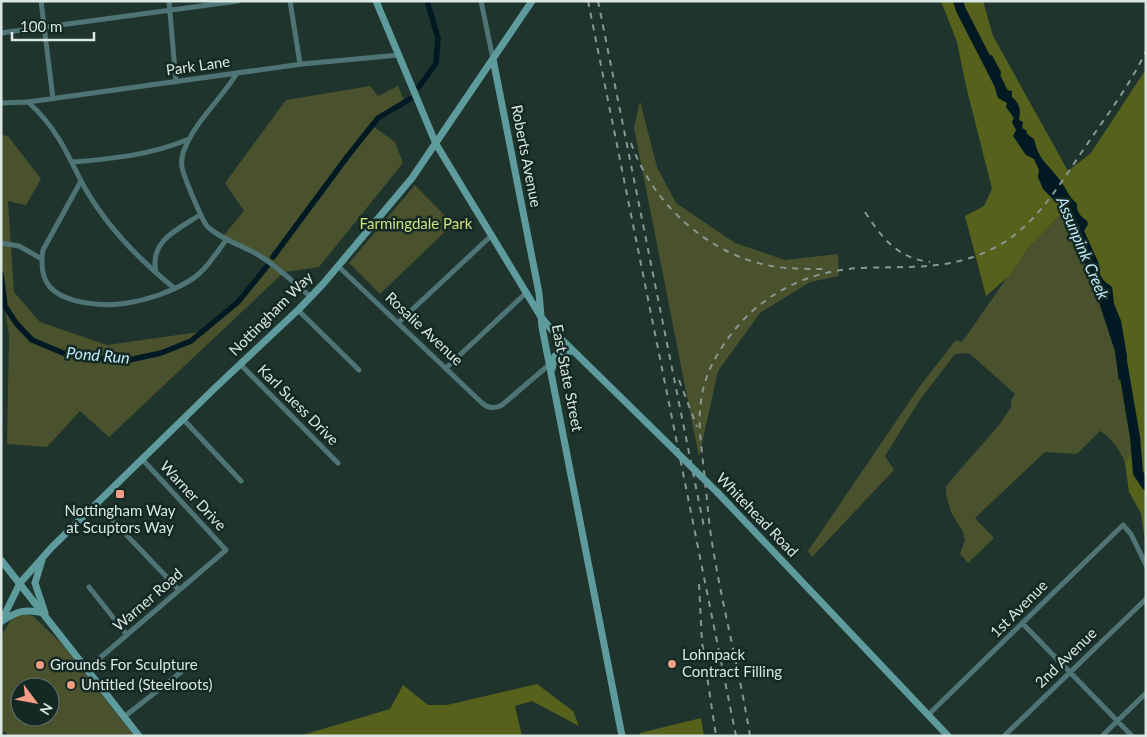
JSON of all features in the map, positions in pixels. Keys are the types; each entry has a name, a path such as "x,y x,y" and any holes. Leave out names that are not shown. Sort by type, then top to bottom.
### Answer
{"street":[{"path":"40,1 53,99"},
{"path":"169,1 176,82"},
{"path":"1,33 238,1"},
{"path":"290,1 300,64"},
{"name":"East State Street","path":"376,1 436,144 541,317 622,736"},
{"name":"Roberts Avenue","path":"481,1 525,217 539,293 541,317"},
{"name":"Nottingham Way","path":"1,622 20,583 42,558 240,364 298,310 338,266 402,190 436,144 532,1"},
{"name":"Park Lane","path":"1,103 53,99 300,64 399,56"},
{"path":"237,73 227,90 189,138 183,152 182,167 200,215 208,227 219,235 228,238 265,259 311,297"},
{"path":"28,102 48,122 57,135 82,181 113,229 135,254 174,288"},
{"path":"72,162 150,152 189,138"},
{"path":"82,181 45,244 42,259 44,275 50,287 56,292 80,301 103,305 126,304 137,301 188,282 200,273 228,238"},
{"path":"156,273 154,260 162,241 200,215"},
{"path":"398,323 492,235"},
{"path":"1,242 19,246 42,259"},
{"name":"Rosalie Avenue","path":"338,266 489,408 502,406 550,368"},
{"path":"446,368 526,292"},
{"path":"298,310 359,370"},
{"name":"Whitehead Road","path":"541,317 718,493 948,736"},
{"path":"550,368 555,356 562,352 574,351"},
{"name":"Karl Suess Drive","path":"240,364 295,422 338,463"},
{"path":"183,420 241,481"},
{"name":"Warner Drive","path":"142,459 226,550"},
{"path":"97,504 179,590"},
{"name":"1st Avenue","path":"928,715 1123,526 1128,529 1146,565"},
{"name":"Warner Road","path":"87,669 226,550"},
{"path":"42,558 35,582 44,613"},
{"path":"1,560 139,736"},
{"path":"88,587 127,635"},
{"name":"2nd Avenue","path":"1004,736 1146,599"},
{"path":"1,622 18,611 44,613"},
{"path":"1022,623 1132,736"},
{"path":"124,717 181,672"},
{"path":"1102,736 1146,693"}],"green space":[{"path":"941,1 983,1 993,36 1068,171 1091,153 1146,69 1146,547 1141,513 1129,492 1125,463 1133,450 1119,381 1127,356 1121,321 1114,304 1112,287 1100,275 1098,262 1084,231 1087,221 1079,214 1077,204 1042,158 1034,139 1021,126 1010,93 988,57 994,71 993,81 998,97 1007,103 1007,107 1014,118 1012,122 1034,159 1054,200 1062,202 1061,214 1027,249 1010,275 986,296 965,216 984,206 992,189 957,42"},
{"path":"370,86 378,96 398,86 405,103 370,124 395,142 403,163 319,267 284,272 109,437 80,411 47,447 7,444 9,336 1,279 1,135 8,136 41,179 26,205 8,201 14,292 40,322 107,345 199,332 243,298 268,260 224,235 244,211 225,183 286,100"},
{"path":"640,101 657,167 676,203 735,243 785,260 838,254 839,276 810,282 760,313 718,371 699,457 634,128"},
{"name":"Farmingdale Park","path":"415,185 453,224 380,294 349,263"},
{"path":"1061,214 1077,242 1090,272 1097,293 1094,296 1099,302 1115,351 1133,450 1125,463 1115,445 1100,431 1077,454 1045,452 975,518 994,538 968,563 960,554 965,540 963,532 951,512 946,495 946,486 999,425 1011,407 1011,400 1015,394 969,353 955,354 919,401 885,456 894,470 812,557 808,551 920,386 956,340 962,342 1027,249"},
{"name":"Grounds For Sculpture","path":"19,615 33,616 61,643 134,736 6,736 7,733 1,730 1,636 11,620"},
{"path":"537,684 573,711 579,726 532,701 515,706 522,736 299,736 390,709 403,685 428,705 447,705"},
{"path":"701,718 704,736 641,736 640,733"}],"water":[{"path":"992,55 1001,72 1000,78 1007,90 1012,91 1012,97 1018,104 1020,110 1019,120 1023,122 1022,128 1027,131 1026,134 1034,139 1041,157 1077,204 1079,214 1087,221 1088,224 1084,231 1098,262 1100,275 1112,287 1114,304 1121,321 1127,357 1119,381 1115,351 1099,302 1094,296 1097,293 1093,281 1069,226 1061,214 1062,202 1054,200 1043,189 1038,177 1039,170 1034,159 1026,155 1013,136 1016,130 1012,122 1014,118 1006,107 1007,103 998,98 993,81 994,71 987,57"}],"waterway":[{"name":"Pond Run","path":"419,87 436,63 438,38 427,1"},
{"name":"Assunpink Creek","path":"958,1 1000,86"},
{"name":"Pond Run","path":"273,257 378,118 410,99"},
{"name":"Pond Run","path":"1,274 5,306 16,323 32,340 63,353 89,358 129,360 161,353 191,341 238,302 268,265"},
{"name":"Assunpink Creek","path":"1121,355 1135,437 1138,473 1146,485"}],"railway":[{"path":"588,1 736,736"},
{"path":"598,1 704,527"},
{"path":"750,736 714,555 701,441 700,411 703,391 708,373 717,356 745,318 774,295 806,279 842,270 946,264 979,255 1011,238 1037,213 1060,184 1120,97 1146,51"},
{"path":"631,143 641,166 669,207 707,240 729,252 752,261 783,268 826,269"},
{"path":"865,212 884,238 899,251 918,260 930,262"},
{"path":"679,380 697,427"},
{"path":"699,584 702,642 716,736"}],"place":[{"name":"Nottingham Way at Scuptors Way","path":"120,494"},
{"name":"Lohnpack Contract Filling","path":"672,664"},
{"name":"Grounds For Sculpture","path":"40,665"},
{"name":"Untitled (Steelroots)","path":"71,685"}]}
